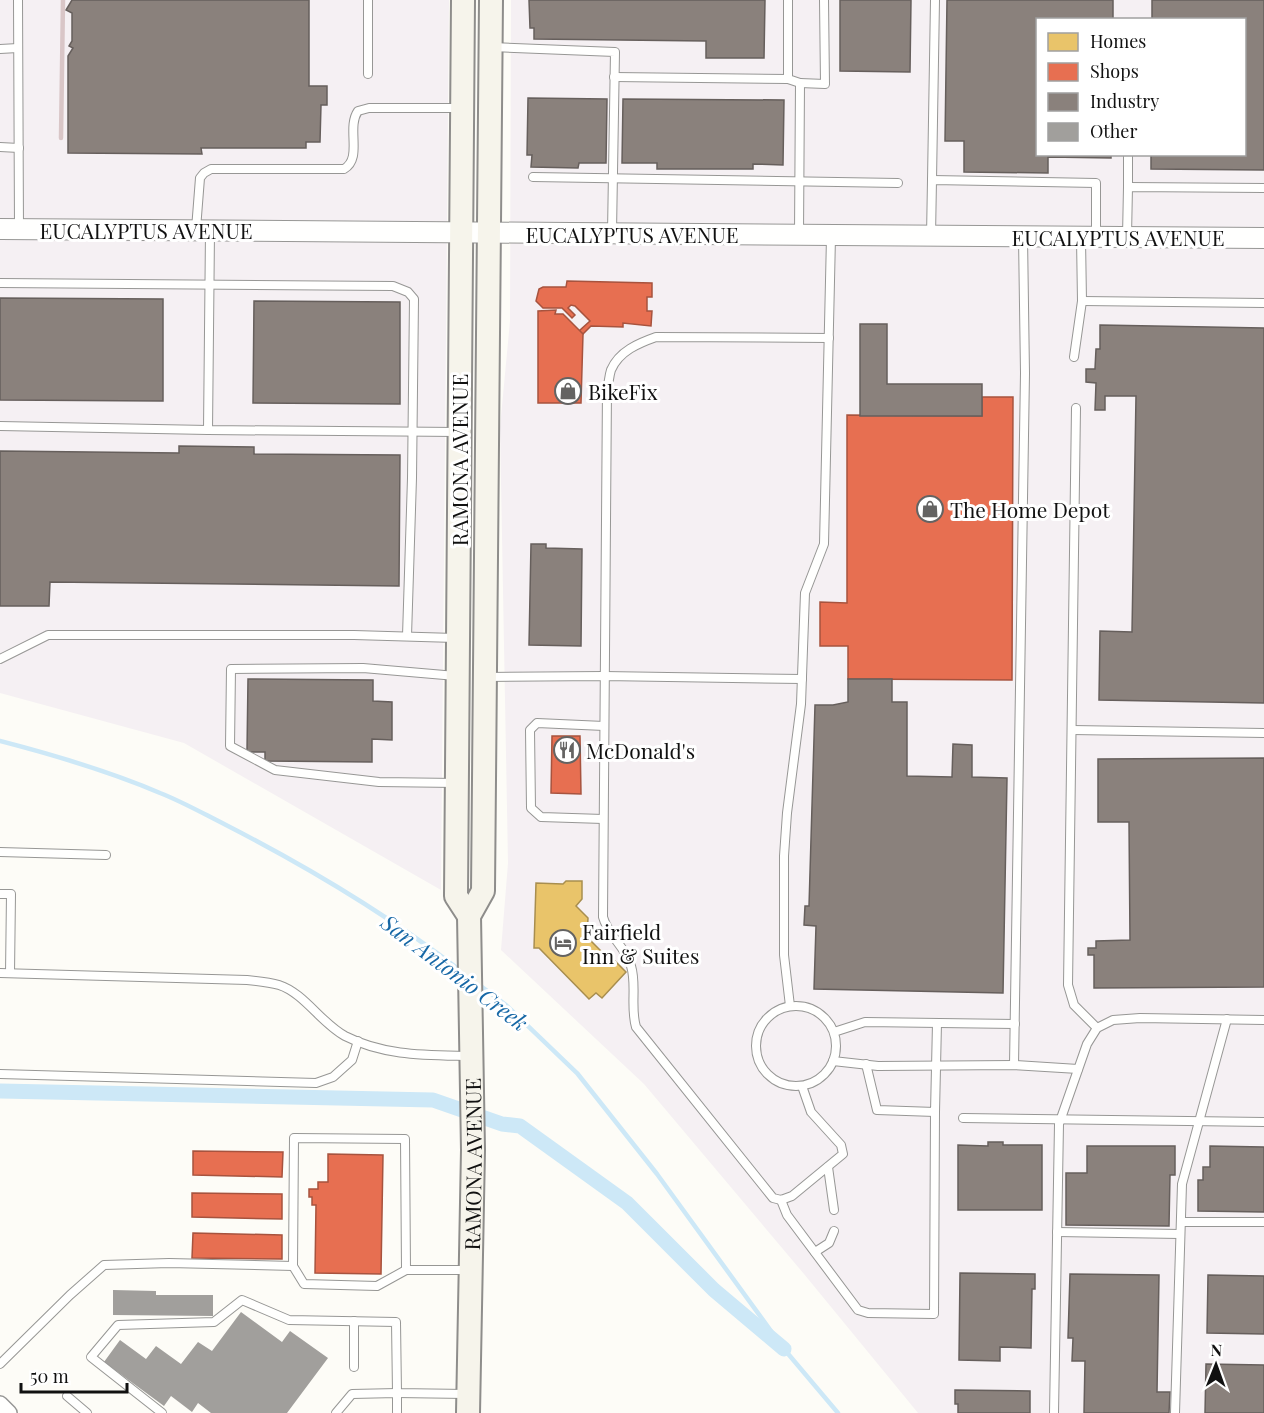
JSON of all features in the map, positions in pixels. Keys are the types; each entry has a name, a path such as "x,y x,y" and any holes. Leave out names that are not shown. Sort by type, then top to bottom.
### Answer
{"main road":[{"name":"RAMONA AVENUE","path":"463,0 456,896 470,916"},
{"name":"RAMONA AVENUE","path":"468,1403 473,1150 470,916 483,891 490,0"},
{"path":"457,676 484,677"}],"street":[{"name":"EUCALYPTUS AVENUE","path":"9,229 1264,238"},
{"path":"0,1404 9,1413"}],"lane":[{"path":"9,229 19,148 18,0"},
{"path":"368,0 368,74"},
{"path":"788,0 788,79"},
{"path":"614,77 788,79 800,83 825,84 824,0"},
{"path":"931,236 935,0"},
{"path":"490,47 615,52 612,234"},
{"path":"0,49 18,48"},
{"path":"799,235 800,83"},
{"path":"208,430 209,285 200,178 211,169 344,169 353,159 353,122 358,111 362,109 462,108"},
{"path":"0,147 19,148"},
{"path":"1127,237 1128,156"},
{"path":"533,177 898,183"},
{"path":"932,180 1096,183 1074,357"},
{"path":"1128,187 1264,188"},
{"path":"790,1006 784,955 784,856 802,679 805,593 824,544 831,235"},
{"path":"1014,1065 1025,373 1023,237"},
{"path":"0,283 393,286 408,292 414,299 407,636"},
{"path":"1082,301 1264,303"},
{"path":"802,1086 811,1112 841,1145 843,1154 792,1196 781,1200 772,1198 636,1027 633,1015 632,968 627,954 606,929 603,917 603,819 608,389 612,369 623,353 638,343 656,337 829,338"},
{"path":"1076,408 1068,985 1074,1005 1097,1028"},
{"path":"0,426 458,432"},
{"path":"0,658 48,635 457,638"},
{"path":"457,676 363,668 231,669 230,746 275,770 379,782 457,783"},
{"path":"484,677 802,679"},
{"path":"603,819 542,817 531,808 530,730 537,723 604,726"},
{"path":"1072,730 1264,733"},
{"path":"0,852 106,855"},
{"path":"0,894 11,894 10,973"},
{"path":"0,973 247,980 281,986 306,1002 324,1022 345,1036 377,1049 409,1054 472,1048"},
{"path":"790,1006 806,1007 820,1014 831,1025 834,1032 836,1056 829,1070 817,1081 802,1086 786,1086 771,1079 761,1067 756,1052 756,1036 763,1022 775,1011 790,1006"},
{"path":"1054,1413 1060,1121 1087,1044 1097,1028 1113,1020 1140,1018 1264,1020"},
{"path":"1175,1413 1182,1184 1227,1019"},
{"path":"834,1032 865,1022 1016,1024"},
{"path":"781,1200 787,1215 858,1310 868,1314 934,1314 937,1023"},
{"path":"0,1074 316,1083 333,1077 352,1060 358,1041"},
{"path":"833,1061 866,1064 1014,1065 1078,1069"},
{"path":"866,1064 877,1110 935,1112"},
{"path":"963,1118 1198,1123 1264,1122"},
{"path":"406,1270 405,1139 294,1138 293,1266 304,1284 377,1286 406,1270 471,1270"},
{"path":"828,1167 834,1210"},
{"path":"1181,1222 1264,1222"},
{"path":"814,1252 829,1243 834,1231"},
{"path":"1057,1232 1180,1234"},
{"path":"0,1364 69,1295 104,1265 169,1263 293,1266"},
{"path":"162,1413 91,1357 118,1325 214,1322 242,1300 289,1320 396,1322 397,1413"},
{"path":"354,1321 354,1367"},
{"path":"336,1413 352,1394 397,1393 468,1403"},
{"path":"67,1396 87,1413"}],"shaded area":[{"path":"0,0 449,0 441,890 184,743 0,693"},
{"path":"511,0 1264,0 1264,1413 918,1413 644,1084 501,950 508,863 500,427 510,321"}],"building: Homes":[{"name":"Fairfield Inn & Suites","path":"566,881 582,881 582,899 576,906 588,918 587,937 626,972 602,998 596,993 589,999 539,948 534,948 536,883 563,884"}],"building: Shops":[{"path":"567,281 652,283 652,297 647,297 647,311 652,311 651,326 623,323 623,327 591,326 583,334 579,331 590,321 575,306 571,305 568,308 575,315 572,318 562,308 543,308 536,301 539,289 566,287"},
{"path":"556,310 555,314 563,314 583,334 581,403 538,403 538,311"},
{"name":"The Home Depot","path":"982,397 1013,397 1012,680 848,679 848,646 820,646 820,602 847,603 847,415 982,416"},
{"path":"552,736 580,736 581,794 551,793"},
{"path":"193,1151 283,1152 282,1177 193,1175"},
{"path":"328,1154 383,1155 381,1274 315,1273 316,1205 312,1205 309,1189 318,1189 318,1182 328,1182"},
{"path":"192,1193 282,1194 282,1219 192,1217"},
{"path":"193,1233 282,1235 282,1259 192,1258"}],"building: Industry":[{"path":"72,0 309,0 309,86 327,86 327,105 321,105 320,142 306,142 306,148 201,148 202,154 68,153 68,56 73,48 69,46 72,41 72,13 66,10"},
{"path":"529,0 765,0 764,58 706,58 706,41 534,39 534,28 530,28"},
{"path":"840,0 911,0 910,72 840,71"},
{"path":"947,0 1113,0 1113,18 1036,18 1036,156 1111,156 1111,158 1048,157 1048,173 964,172 964,141 945,141"},
{"path":"1152,0 1264,0 1264,170 1151,169 1151,156 1246,156 1246,18 1152,18"},
{"path":"528,98 607,99 606,163 579,163 578,168 531,167 532,155 527,155"},
{"path":"623,99 784,100 783,165 753,164 753,169 657,169 657,163 622,163"},
{"path":"0,298 163,299 163,401 0,400"},
{"path":"254,301 400,302 400,404 253,403"},
{"path":"860,324 887,324 887,384 982,384 982,416 860,416"},
{"path":"1100,325 1264,328 1264,703 1099,700 1100,631 1132,632 1136,396 1105,396 1105,410 1095,410 1096,383 1086,382 1086,369 1095,369 1096,349 1100,349"},
{"path":"179,446 254,447 254,454 400,455 399,586 50,582 49,606 0,606 0,451 179,453"},
{"path":"531,544 546,544 546,548 582,549 581,646 529,645"},
{"path":"248,679 373,680 373,701 392,702 392,740 372,739 372,762 265,761 265,752 247,752"},
{"path":"848,679 892,679 892,702 907,702 907,776 952,777 953,744 972,745 972,777 1007,778 1003,993 814,989 816,926 804,925 805,906 809,906 815,705 848,702"},
{"path":"1264,758 1264,987 1094,988 1094,955 1088,955 1088,948 1096,948 1096,941 1130,940 1129,822 1098,822 1098,759"},
{"path":"988,1142 1003,1142 1003,1145 1042,1145 1042,1210 958,1210 958,1145 988,1146"},
{"path":"1087,1146 1175,1146 1175,1175 1170,1175 1169,1226 1066,1225 1066,1173 1087,1173"},
{"path":"1210,1146 1264,1147 1264,1212 1198,1211 1198,1180 1203,1180 1203,1167 1210,1167"},
{"path":"960,1273 1035,1274 1035,1289 1032,1289 1031,1348 1000,1347 1000,1361 959,1360"},
{"path":"1070,1274 1159,1275 1157,1392 1170,1392 1169,1413 1084,1413 1085,1361 1072,1361 1073,1338 1068,1338"},
{"path":"1208,1275 1264,1276 1264,1334 1207,1333"},
{"path":"1206,1364 1264,1365 1264,1413 1205,1413"},
{"path":"955,1390 1030,1391 1030,1413 958,1413 958,1404 955,1404"}],"building: Other":[{"path":"113,1290 156,1291 156,1295 213,1295 213,1316 113,1315"},
{"path":"241,1312 282,1342 290,1331 328,1358 287,1413 211,1413 198,1403 192,1412 171,1396 164,1406 104,1362 120,1340 146,1359 156,1346 181,1364 198,1342 212,1351"}],"waterway":[{"name":"San Antonio Creek","path":"0,741 101,771 141,785 193,808 257,841 347,893 405,930 461,971"},
{"name":"San Antonio Creek","path":"478,984 506,1005 577,1073 657,1174 784,1349 838,1413"},
{"path":"0,1091 433,1100 502,1124 520,1126 627,1203 714,1290 784,1349"}],"railway":[{"path":"61,138 63,0"}],"place":[{"name":"BikeFix","path":"568,391"},
{"name":"The Home Depot","path":"930,509"},
{"name":"McDonald's","path":"567,750"},
{"name":"Fairfield Inn & Suites","path":"563,943"}]}
